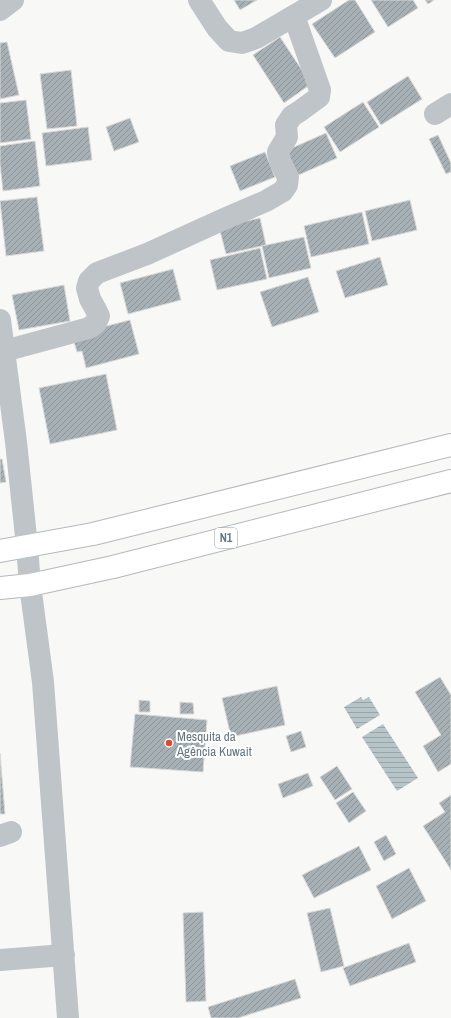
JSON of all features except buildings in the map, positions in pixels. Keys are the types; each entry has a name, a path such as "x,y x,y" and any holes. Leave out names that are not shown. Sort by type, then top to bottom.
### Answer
{"main road":[{"path":"0,551 93,534 451,445"},
{"name":"N1","path":"0,588 30,585 113,567 451,481"}],"street":[{"path":"0,10 13,0"},
{"path":"199,0 217,28 229,41 242,43 256,38 321,0"},
{"path":"4,351 89,328 96,323 99,316 90,299 87,288 89,281 97,273 147,254 266,201 283,191 287,185 288,177 280,161 278,152 287,137 286,125 292,116 300,112 319,97 320,90 294,16"},
{"path":"0,320 16,442 30,585 43,682 68,1018"},
{"path":"0,960 64,955"}],"shaded area":[{"path":"361,697 363,700 369,697 380,715 357,729 344,707"},
{"path":"383,724 418,778 397,791 362,737"}],"place":[{"name":"Mesquita da Agência Kuwait","path":"169,743"}]}
